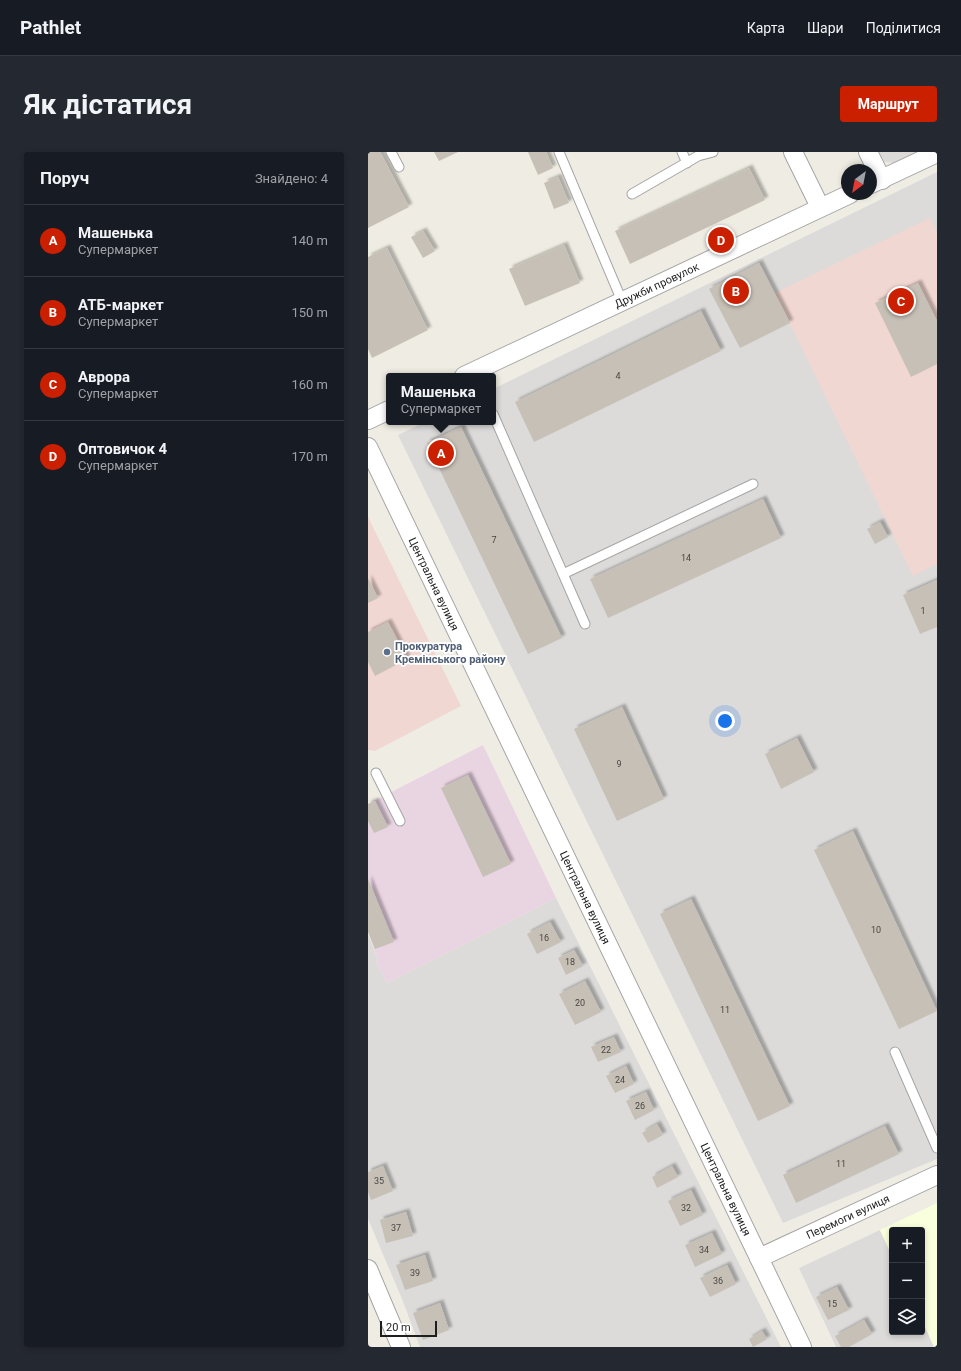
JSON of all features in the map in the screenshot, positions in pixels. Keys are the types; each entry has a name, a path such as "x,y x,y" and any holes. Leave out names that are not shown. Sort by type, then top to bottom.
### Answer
{"street":[{"path":"793,152 820,207"},
{"path":"868,152 871,164"},
{"path":"877,182 937,153"},
{"name":"Дружби провулок","path":"474,373 622,301 841,198"},
{"path":"368,420 386,411"},
{"name":"Центральна вулиця","path":"368,447 802,1347"},
{"name":"Перемоги вулиця","path":"759,1258 937,1175"},
{"path":"368,1269 401,1347"}],"lane":[{"path":"391,152 399,167"},
{"path":"559,152 622,301"},
{"path":"682,152 687,163"},
{"path":"632,194 698,156 713,152"},
{"path":"496,421 585,624"},
{"path":"563,574 753,484"},
{"path":"376,773 400,821"},
{"path":"895,1052 937,1148"}],"shaded area":[{"path":"879,152 916,152 894,163 884,162"},
{"path":"937,172 937,1159 783,1223 398,435 419,425 496,425 496,388"},
{"path":"930,218 937,233 937,564 913,576 775,293"},
{"path":"368,517 461,706 375,751 368,750"},
{"path":"483,745 556,898 387,983 376,961 378,960 368,932 368,804"},
{"path":"556,898 781,1347 420,1347 402,1299 368,1219 368,934 378,960 376,961 387,983"},
{"path":"937,1203 937,1347 934,1347 925,1327 925,1227 889,1227 889,1250 880,1230"},
{"path":"880,1230 889,1250 889,1335 925,1335 925,1327 934,1347 836,1347 799,1268"}],"building":[{"path":"380,152 409,207 368,228 368,153"},
{"path":"434,152 458,152 439,161"},
{"path":"528,152 546,152 553,168 538,175"},
{"path":"749,168 765,200 630,264 615,231"},
{"path":"558,177 569,203 554,209 544,183"},
{"path":"423,231 435,251 423,258 411,237"},
{"path":"564,245 580,283 525,306 509,269"},
{"path":"387,248 428,330 372,358 368,349 368,257"},
{"path":"759,263 790,323 740,348 709,289"},
{"path":"918,283 937,321 937,364 911,377 875,303"},
{"path":"701,311 721,351 534,442 515,402"},
{"path":"461,427 562,638 528,654 427,443"},
{"path":"763,499 781,538 608,618 590,579"},
{"path":"880,522 888,537 875,544 867,529"},
{"path":"368,578 378,598 368,603"},
{"path":"937,580 937,627 920,634 903,595"},
{"path":"388,622 407,659 375,676 368,662 368,632"},
{"path":"622,707 664,799 617,821 574,729"},
{"path":"797,738 814,772 781,789 765,754"},
{"path":"468,775 511,864 483,877 441,788"},
{"path":"375,801 388,827 374,833 368,821 368,804"},
{"path":"853,831 937,1011 899,1029 814,850"},
{"path":"368,879 394,942 375,949 368,932"},
{"path":"691,899 790,1106 758,1121 660,914"},
{"path":"550,922 561,942 537,954 527,934"},
{"path":"574,950 583,966 566,975 558,958"},
{"path":"585,981 601,1012 575,1025 559,994"},
{"path":"614,1037 621,1052 598,1062 591,1047"},
{"path":"626,1066 634,1084 615,1093 606,1076"},
{"path":"646,1092 654,1110 635,1120 626,1101"},
{"path":"657,1124 663,1135 648,1143 642,1133"},
{"path":"885,1126 899,1154 796,1203 783,1175"},
{"path":"383,1166 393,1191 371,1200 368,1192 368,1172"},
{"path":"672,1166 678,1177 657,1188 652,1177"},
{"path":"691,1190 703,1215 680,1226 668,1201"},
{"path":"406,1212 413,1236 386,1243 380,1220"},
{"path":"712,1233 722,1254 695,1267 685,1245"},
{"path":"425,1255 433,1281 405,1290 396,1265"},
{"path":"727,1265 736,1284 710,1297 700,1278"},
{"path":"837,1287 849,1310 828,1320 816,1297"},
{"path":"440,1303 449,1330 423,1340 413,1313"},
{"path":"864,1320 872,1334 849,1347 841,1347 835,1336"},
{"path":"762,1331 767,1339 753,1347 749,1339"}],"place":[{"name":"Оптовичок 4","path":"721,240"},
{"name":"АТБ-маркет","path":"736,291"},
{"name":"Аврора","path":"901,301"},
{"name":"Машенька","path":"441,453"},
{"name":"Прокуратура Кремінського району","path":"387,652"}]}
